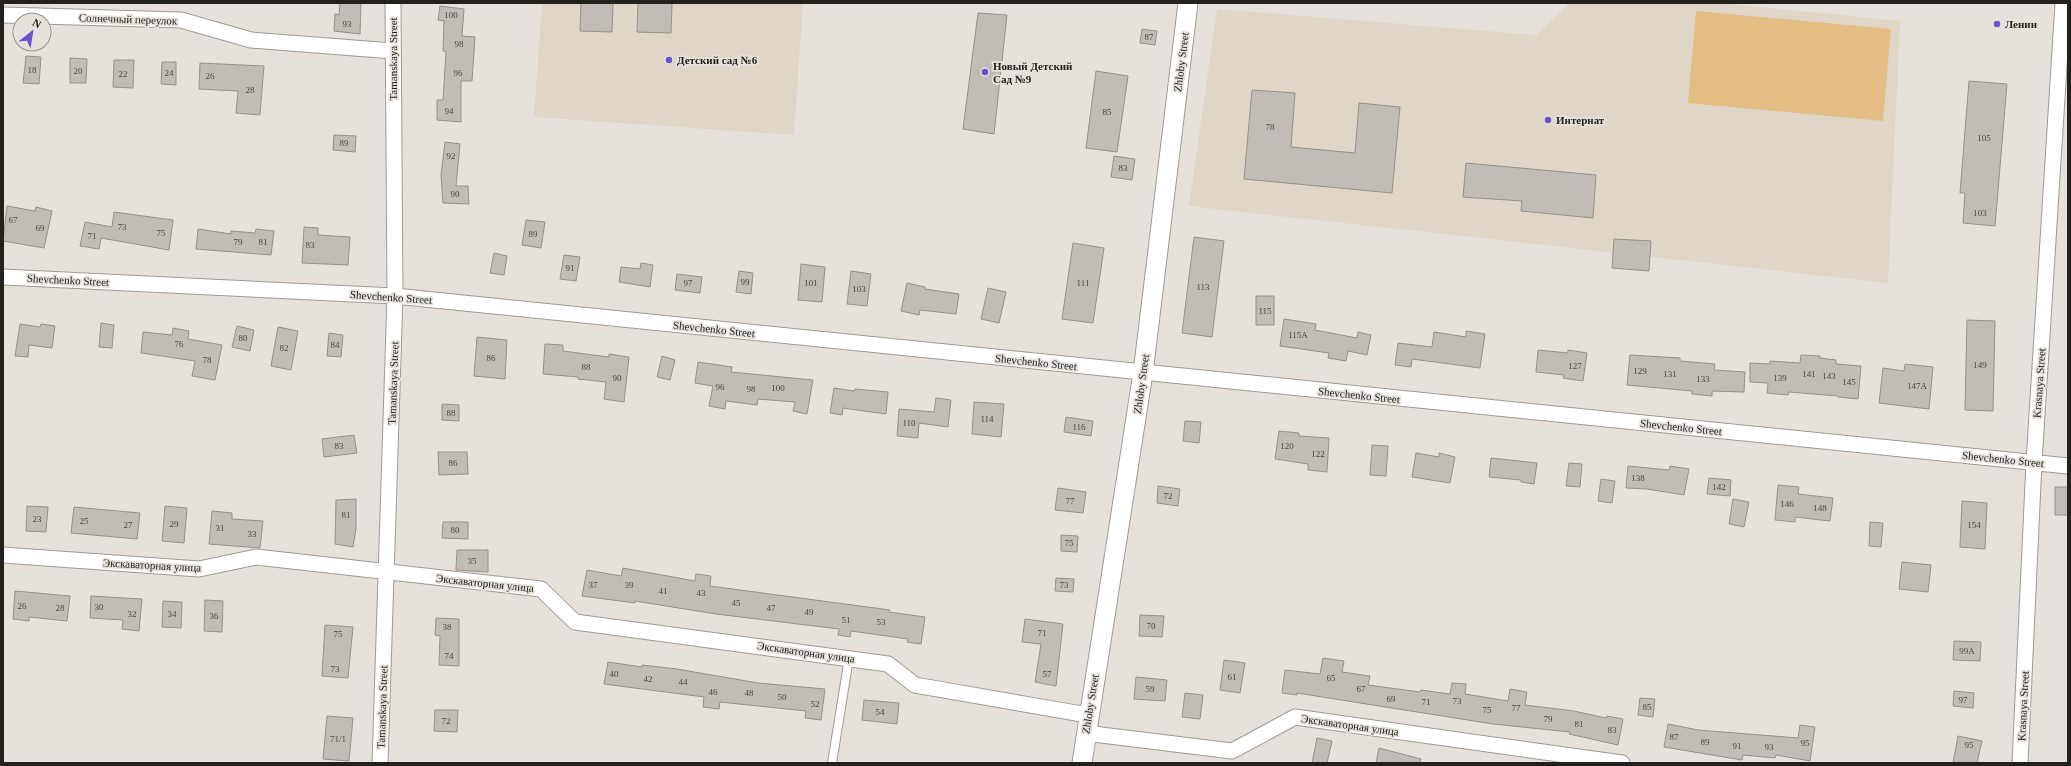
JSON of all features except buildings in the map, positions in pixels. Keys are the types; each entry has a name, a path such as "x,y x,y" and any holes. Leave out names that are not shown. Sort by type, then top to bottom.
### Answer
{"street":[{"name":"Tamanskaya Street","path":"380,763 395,296 393,3"},
{"name":"Zhloby Street","path":"1082,763 1143,373 1188,3"},
{"name":"Krasnaya Street","path":"2020,763 2034,462 2063,3"},
{"name":"Солнечный переулок","path":"3,15 181,20 251,40 393,51"},
{"name":"Shevchenko Street","path":"3,277 395,296 2068,466"},
{"name":"Экскаваторная улица","path":"3,555 199,569 256,557 387,573 541,589 576,622 888,664 915,685 1087,724 1232,751 1295,717 1622,763"}],"lane":[{"path":"832,763 849,658"}],"shaded area":[{"name":"Детский сад №6","path":"542,3 803,3 794,135 534,117"},
{"name":"Интернат","path":"1570,3 1720,3 1900,21 1888,283 1189,206 1217,9 1536,35"},
{"path":"1696,11 1891,29 1883,121 1688,103"}],"place":[{"name":"Ленин","path":"1997,24"},
{"name":"Детский сад №6","path":"669,60"},
{"name":"Новый Детский Сад №9","path":"985,72"},
{"name":"Интернат","path":"1548,120"}]}
